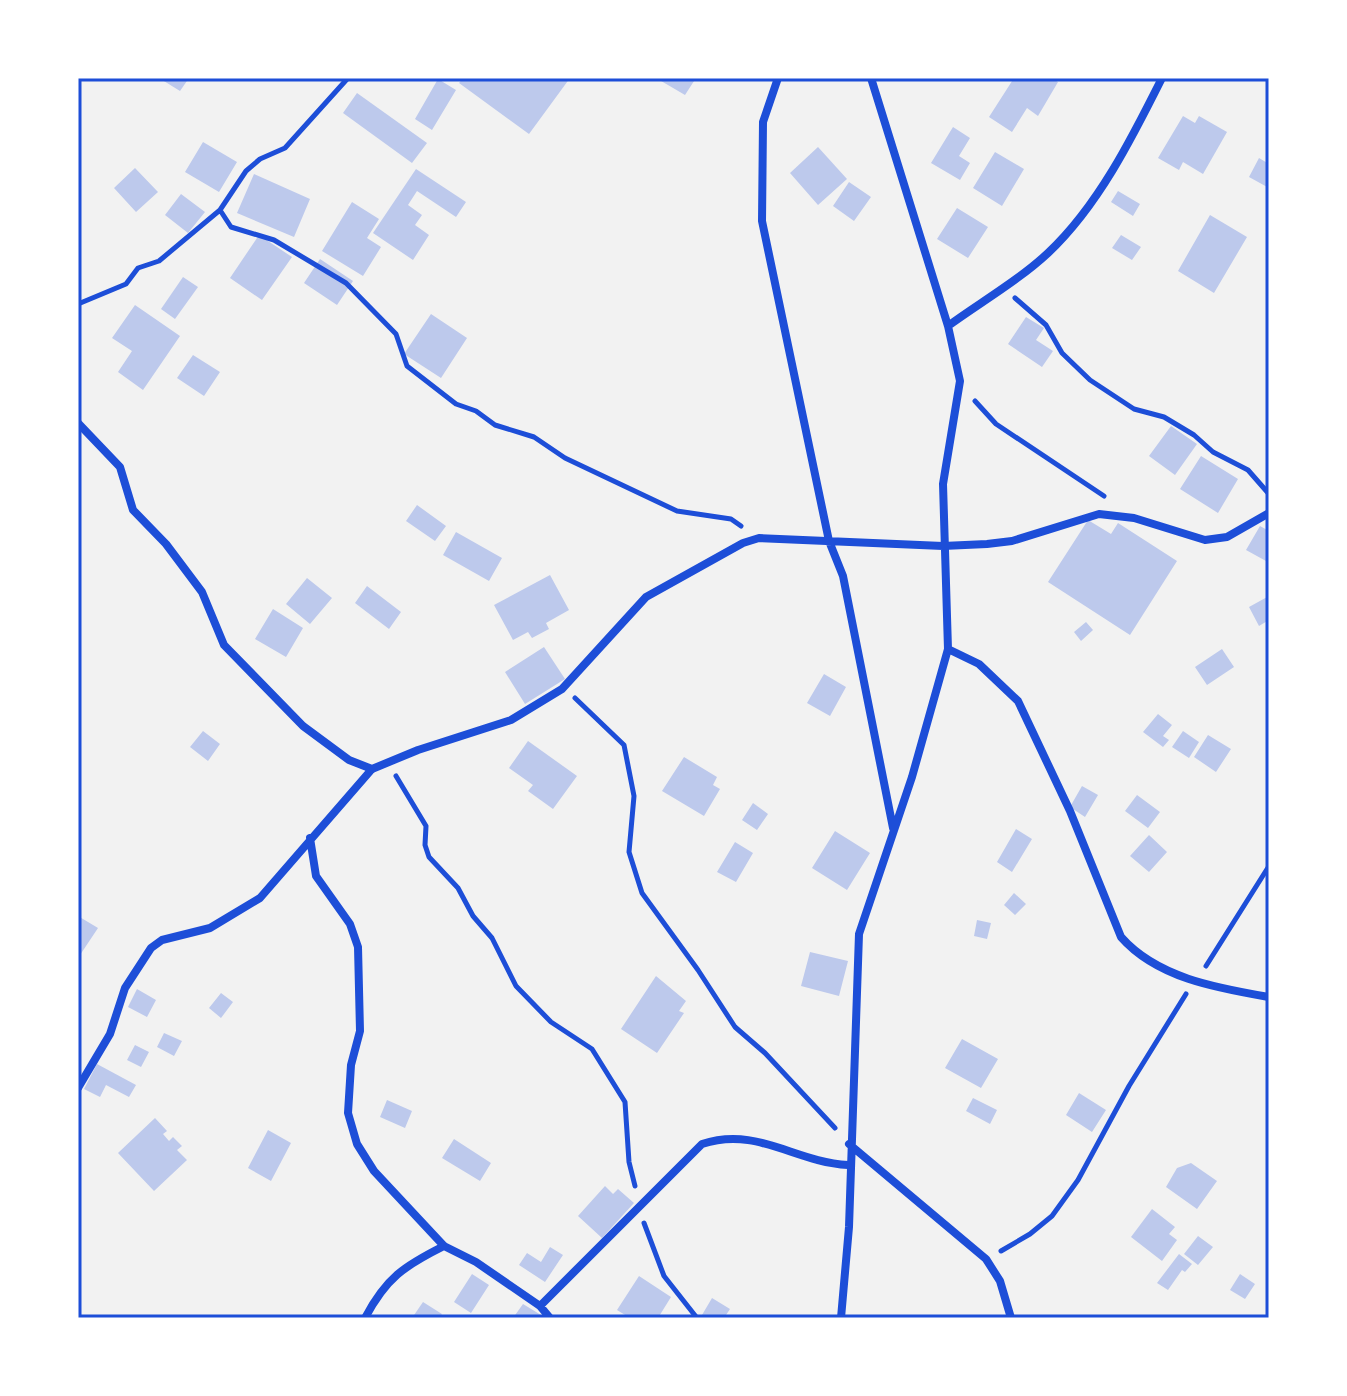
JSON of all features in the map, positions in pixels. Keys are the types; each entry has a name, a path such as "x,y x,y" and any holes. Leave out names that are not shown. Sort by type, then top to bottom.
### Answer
{"street":[{"path":"778,78 763,122 762,221 829,541 843,576 893,828"},
{"path":"841,1318 849,1227 848,1165 859,934 912,777 948,649 943,484 960,381 948,326 871,78"},
{"path":"948,326 1048,253 1093,197 1130,142 1162,78"},
{"path":"78,423 120,467 133,510 166,544 202,592 224,645 303,726 349,760 372,769 390,765 418,750 511,720 562,689 646,597 729,549 759,538 943,546 1012,541 1099,514 1134,518 1205,540 1227,537 1269,513"},
{"path":"948,649 979,664 1003,683 1018,701 1070,811 1121,937 1135,953 1155,965 1195,980 1269,997"},
{"path":"78,1088 110,1034 125,988 151,948 162,940 210,928 260,898 372,769"},
{"path":"310,838 316,876 350,924 358,947 360,1031 351,1065 348,1113 357,1144 374,1171 444,1246 476,1262 540,1306 550,1318"},
{"path":"540,1306 702,1144 724,1137 766,1142 819,1163 848,1165"},
{"path":"849,1144 986,1259 1000,1281 1011,1318"},
{"path":"365,1318 380,1288 409,1264 444,1246"}],"path":[{"path":"78,304 126,284 138,268 159,261 220,210 246,171 260,159 285,148 348,78"},
{"path":"220,210 231,227 274,240 346,283 396,334 407,366 456,404 476,411 495,425 534,437 575,463 677,511 731,519 759,538"},
{"path":"1006,284 1018,303 1046,325 1062,353 1090,380 1134,409 1164,417 1194,435 1213,452 1248,470 1269,494"},
{"path":"960,381 996,424 1134,518"},
{"path":"562,689 624,745 634,796 629,852 642,893 735,1027 765,1053 849,1144"},
{"path":"390,765 426,826 425,845 429,857 458,888 473,916 492,938 516,986 551,1022 592,1049 620,1092 625,1102 629,1162 640,1206 664,1276 697,1318"},
{"path":"986,1259 1030,1234 1052,1216 1078,1180 1129,1086 1195,980 1227,937 1243,903 1269,866"}],"building":[{"path":"159,78 189,78 180,91"},
{"path":"463,78 570,78 529,134 459,83"},
{"path":"656,78 696,78 685,95"},
{"path":"1014,78 1051,78 1058,82 1038,116 1027,108 1012,132 989,117"},
{"path":"438,79 456,90 432,130 415,119"},
{"path":"357,93 427,143 412,163 343,113"},
{"path":"1183,116 1195,123 1199,116 1227,132 1203,174 1183,162 1179,170 1158,158"},
{"path":"953,127 970,138 959,156 970,163 960,180 931,163"},
{"path":"203,142 237,162 219,192 185,172"},
{"path":"818,147 847,179 818,205 790,173"},
{"path":"995,152 1024,169 1002,206 973,188"},
{"path":"1259,158 1269,164 1269,188 1249,177"},
{"path":"135,168 158,192 136,212 114,188"},
{"path":"416,169 466,202 456,217 417,191 408,205 422,215 415,225 429,235 413,260 373,233"},
{"path":"254,174 310,199 294,237 237,213"},
{"path":"849,182 871,197 854,221 833,206"},
{"path":"1118,191 1140,204 1133,216 1111,202"},
{"path":"181,194 205,212 188,233 165,215"},
{"path":"352,202 379,219 367,238 381,247 363,276 322,251"},
{"path":"957,208 988,227 968,258 937,239"},
{"path":"1210,215 1247,237 1214,293 1178,271"},
{"path":"259,235 292,257 262,300 230,278"},
{"path":"1121,235 1141,247 1132,260 1112,248"},
{"path":"320,259 353,281 337,305 304,283"},
{"path":"183,277 198,287 175,319 161,309"},
{"path":"135,305 180,336 143,390 118,372 132,351 112,338"},
{"path":"431,314 467,338 441,378 404,354"},
{"path":"1026,317 1044,328 1036,340 1053,351 1042,367 1008,344"},
{"path":"193,355 220,372 204,396 177,378"},
{"path":"1171,426 1197,444 1175,475 1149,456"},
{"path":"1201,456 1238,479 1218,513 1180,489"},
{"path":"417,505 446,526 435,541 406,521"},
{"path":"1088,520 1111,534 1118,523 1177,561 1130,635 1048,582"},
{"path":"1260,526 1269,531 1266,561 1246,550"},
{"path":"456,532 502,558 489,581 443,555"},
{"path":"550,575 569,610 546,623 549,629 532,638 528,632 513,640 494,605"},
{"path":"307,578 332,598 310,624 286,604"},
{"path":"367,586 401,612 389,629 355,603"},
{"path":"1269,596 1269,620 1259,626 1249,607"},
{"path":"273,609 303,628 286,657 255,639"},
{"path":"1086,622 1093,630 1081,641 1074,632"},
{"path":"544,647 565,679 525,704 505,672"},
{"path":"1222,649 1234,667 1207,685 1195,667"},
{"path":"824,674 846,687 830,716 807,703"},
{"path":"1158,714 1172,725 1163,736 1169,740 1163,747 1143,732"},
{"path":"203,731 220,744 208,761 190,747"},
{"path":"1183,731 1199,742 1189,758 1172,747"},
{"path":"1208,735 1231,749 1216,772 1194,757"},
{"path":"528,741 577,776 553,809 528,791 533,785 509,768"},
{"path":"684,757 717,777 713,785 720,789 704,816 662,791"},
{"path":"1082,786 1098,795 1085,817 1070,807"},
{"path":"1137,795 1160,812 1148,828 1125,811"},
{"path":"753,803 768,814 757,830 742,820"},
{"path":"1016,829 1032,839 1012,872 997,862"},
{"path":"835,831 870,853 847,890 812,868"},
{"path":"1149,835 1167,852 1149,872 1130,856"},
{"path":"735,842 753,853 736,882 717,872"},
{"path":"1014,893 1026,904 1015,915 1004,905"},
{"path":"78,916 98,928 78,958"},
{"path":"977,920 991,923 987,939 974,936"},
{"path":"810,952 848,961 839,996 801,986"},
{"path":"656,976 686,1001 679,1011 684,1013 657,1053 621,1029"},
{"path":"137,989 156,1000 147,1017 128,1007"},
{"path":"221,993 233,1002 221,1018 209,1008"},
{"path":"164,1033 182,1041 174,1056 157,1047"},
{"path":"962,1039 998,1059 981,1088 945,1068"},
{"path":"135,1045 149,1052 141,1067 127,1060"},
{"path":"97,1064 136,1085 129,1097 106,1085 100,1097 84,1089"},
{"path":"1079,1093 1106,1110 1092,1132 1066,1115"},
{"path":"973,1098 997,1110 990,1124 966,1111"},
{"path":"387,1100 412,1111 405,1128 380,1117"},
{"path":"155,1118 167,1131 163,1134 169,1141 173,1137 182,1146 177,1150 187,1160 154,1191 118,1153"},
{"path":"268,1130 291,1143 271,1181 248,1168"},
{"path":"454,1139 491,1163 480,1181 442,1158"},
{"path":"1191,1163 1217,1181 1197,1209 1166,1187 1177,1168"},
{"path":"605,1186 613,1194 618,1189 634,1203 602,1238 578,1216"},
{"path":"1152,1209 1175,1227 1169,1234 1177,1240 1162,1261 1131,1237"},
{"path":"1198,1236 1213,1247 1198,1265 1184,1254"},
{"path":"550,1247 563,1255 545,1282 519,1265 527,1253 541,1262"},
{"path":"1179,1254 1192,1264 1185,1272 1182,1270 1168,1290 1157,1283"},
{"path":"472,1274 489,1285 471,1313 454,1302"},
{"path":"1240,1274 1255,1284 1245,1299 1230,1290"},
{"path":"639,1276 671,1297 658,1318 630,1318 617,1310"},
{"path":"712,1298 730,1309 724,1318 702,1315"},
{"path":"423,1302 442,1314 439,1318 412,1318"},
{"path":"523,1304 541,1315 539,1318 513,1318"}]}
